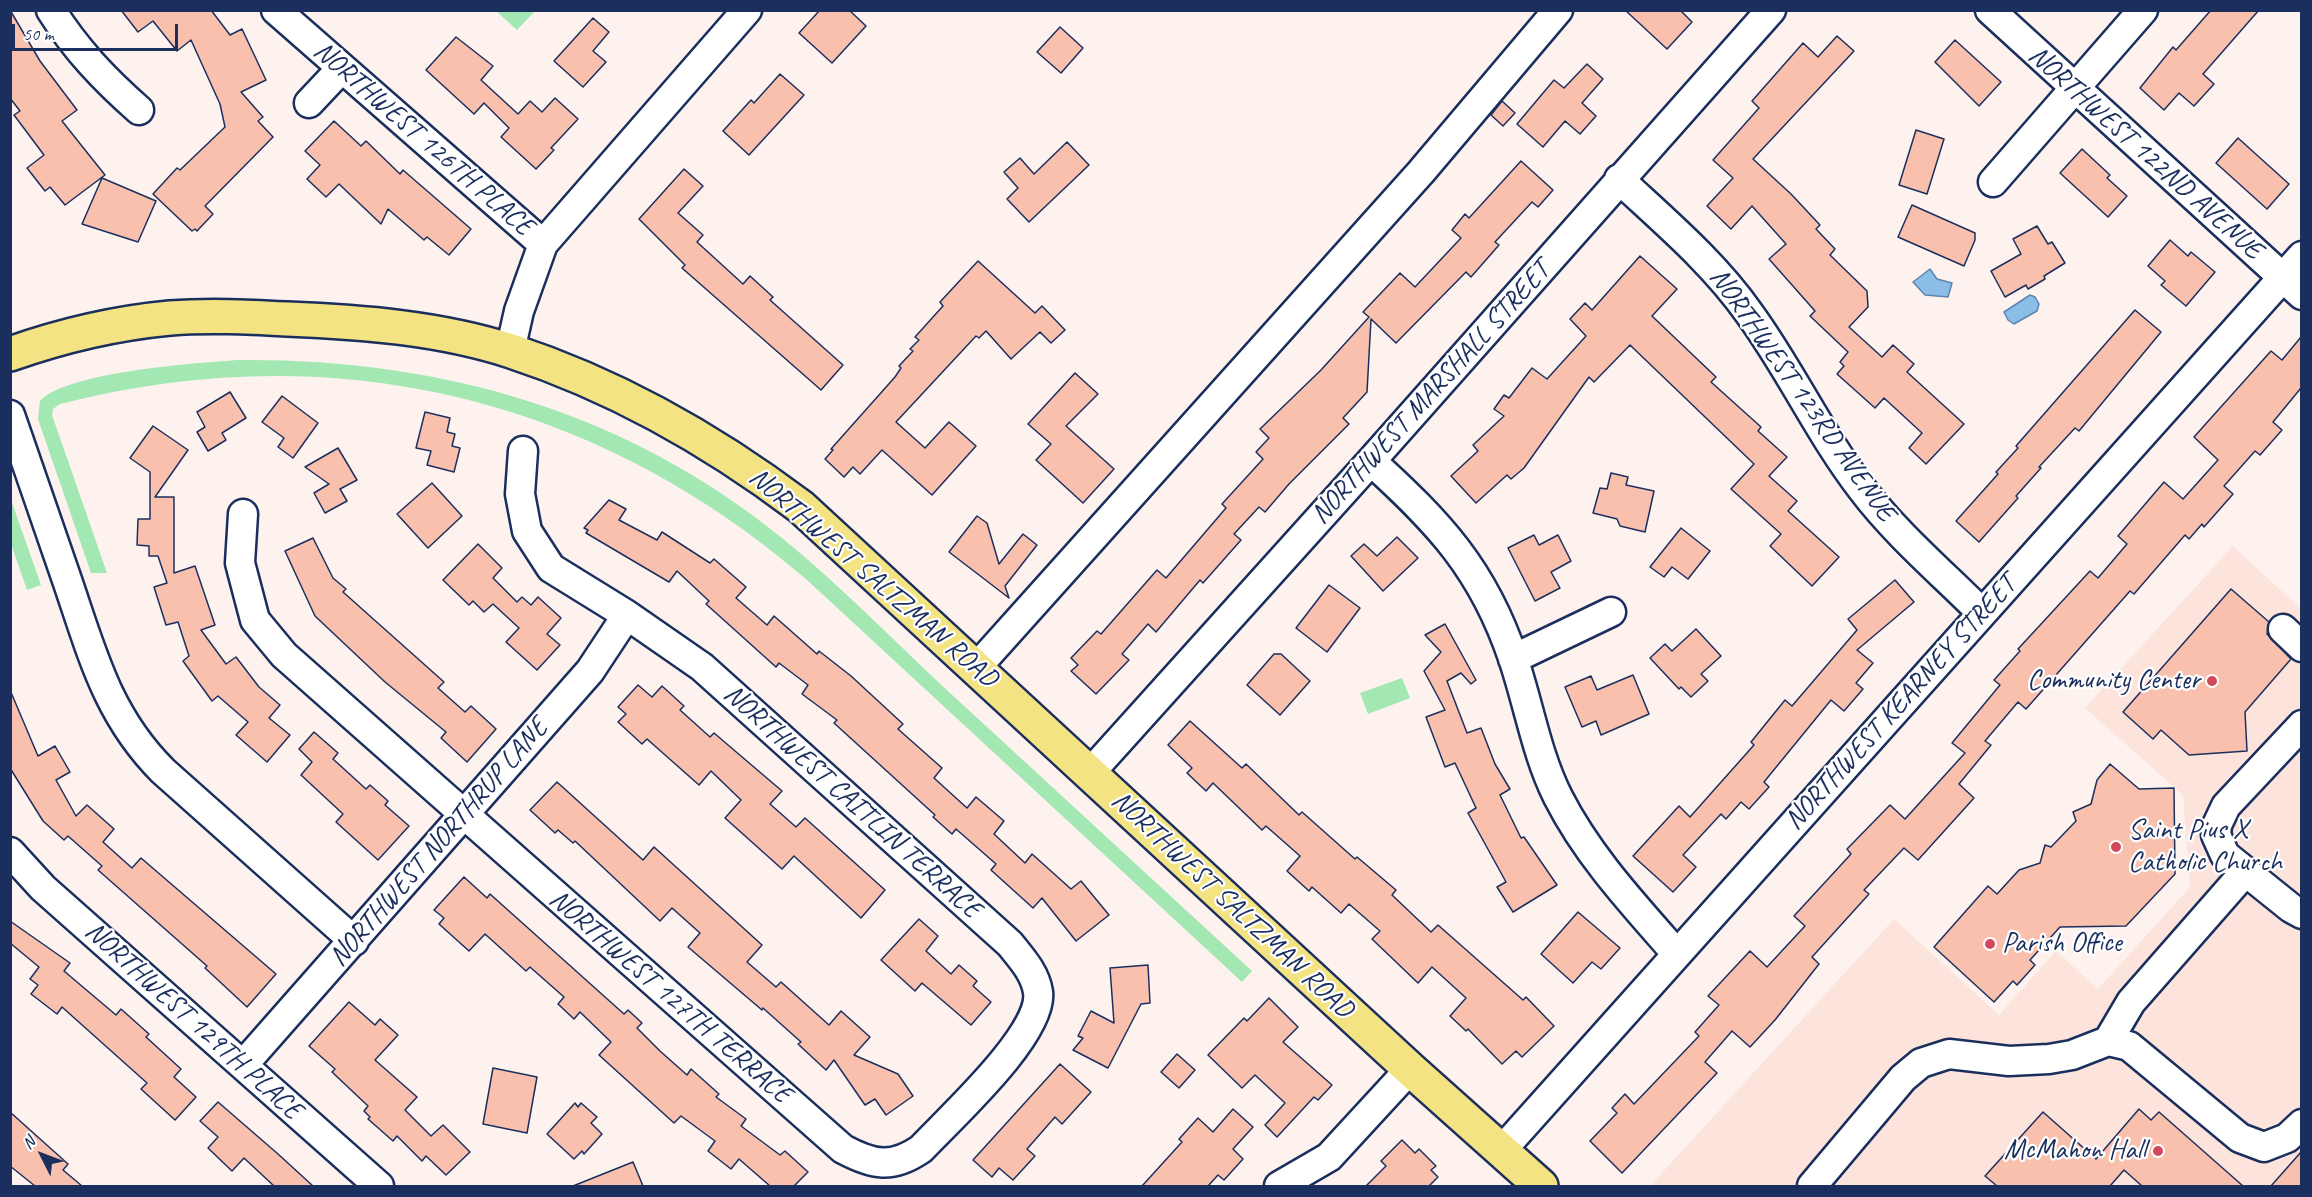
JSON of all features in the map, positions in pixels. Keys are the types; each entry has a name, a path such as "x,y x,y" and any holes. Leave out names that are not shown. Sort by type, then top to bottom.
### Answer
{"main road":[{"name":"NORTHWEST SALTZMAN ROAD","path":"10,354 72,335 169,318 218,316 354,322 448,336 510,351 578,376 644,405 747,467 810,515 1410,1069 1541,1186"}],"street":[{"path":"51,10 68,37 99,74 140,110"},
{"name":"NORTHWEST 126TH PLACE","path":"276,10 543,244"},
{"path":"510,351 519,311 543,244 747,10"},
{"path":"976,668 1421,172 1558,10"},
{"name":"NORTHWEST MARSHALL STREET","path":"1089,774 1371,461 1771,10"},
{"name":"NORTHWEST 122ND AVENUE","path":"1990,10 2073,89 2292,286"},
{"path":"1993,182 2143,10"},
{"path":"309,103 341,69"},
{"name":"NORTHWEST 123RD AVENUE","path":"1619,179 1728,284 1777,355 1863,491 1982,613"},
{"name":"NORTHWEST KEARNEY STREET","path":"1501,1151 1982,613 2292,286 2301,256"},
{"path":"10,415 94,657 123,724 140,748 163,771 354,941"},
{"name":"NORTHWEST CAITLIN TERRACE","path":"523,451 520,494 527,531 551,568 627,615 702,667 1010,945 1032,973 1038,994 1032,1019 1019,1043 921,1149 902,1162 885,1162"},
{"path":"1371,461 1421,507 1472,568 1494,608 1513,659 1536,740 1559,800 1598,863 1676,953"},
{"name":"NORTHWEST 127TH TERRACE","path":"243,514 240,563 255,620 284,655 843,1149 865,1160 885,1162"},
{"path":"1513,659 1611,612"},
{"name":"NORTHWEST NORTHRUP LANE","path":"243,1065 590,671 627,615"},
{"path":"2301,725 2221,813 2216,835 2225,855 2301,914"},
{"name":"NORTHWEST 129TH PLACE","path":"10,852 43,888 379,1186"},
{"path":"2108,1041 2131,1002 2187,934 2245,872"},
{"path":"1812,1186 1897,1085 1921,1063 1948,1054 2009,1061 2049,1059 2072,1055 2108,1041 2129,1046 2240,1138 2264,1147 2288,1138 2301,1124"},
{"path":"1279,1186 1329,1157 1410,1069"}],"shaded area":[{"path":"2233,546 2301,609 2301,1186 1650,1186 1894,919 1999,1015 2056,951 2098,989 2190,887 2183,795 2085,708"}],"green space":[{"path":"496,11 535,11 517,30"},
{"path":"238,360 312,362 385,369 456,382 526,400 593,425 659,456 722,494 782,538 825,575 1252,971 1242,982 806,579 724,516 638,465 548,425 455,397 359,380 261,376 161,384 60,404 53,409 52,415 107,573 91,573 38,419 40,401 54,391 103,376"},
{"path":"10,497 41,585 27,590 11,544"},
{"path":"1402,678 1410,698 1368,714 1360,693"}],"water":[{"path":"1930,269 1937,279 1952,283 1948,297 1925,295 1913,282"},
{"path":"2030,295 2035,297 2039,304 2037,311 2014,324 2008,320 2004,312"}],"building":[{"path":"10,10 40,61 77,110 62,121 105,175 65,205 50,187 45,191 27,168 44,155 14,115 20,111 10,98"},
{"path":"121,10 211,10 230,35 242,29 266,80 241,92 263,117 258,121 273,137 205,206 213,214 197,231 195,229 192,231 153,194 177,168 180,170 225,127 220,104 191,40 177,51 153,21 138,32"},
{"path":"820,10 849,10 866,26 832,63 799,33"},
{"path":"1625,10 1680,10 1692,22 1667,49"},
{"path":"2211,10 2259,10 2203,74 2214,84 2194,106 2179,93 2164,110 2140,88 2173,47 2176,50"},
{"path":"593,18 609,32 593,51 606,62 583,87 554,61"},
{"path":"1060,27 1083,48 1061,73 1037,52"},
{"path":"1837,36 1854,51 1753,159 1820,225 1816,229 1835,249 1830,255 1867,291 1868,307 1849,327 1882,357 1893,345 1914,364 1907,372 1964,424 1926,464 1909,448 1922,433 1884,398 1875,408 1837,374 1844,366 1840,362 1848,352 1810,316 1815,311 1769,259 1786,244 1752,206 1731,229 1707,206 1733,178 1713,160 1759,108 1752,101 1803,43 1818,57"},
{"path":"456,37 493,66 481,80 518,114 530,101 542,112 555,98 578,119 551,148 554,150 536,169 501,137 509,128 484,103 474,114 426,70"},
{"path":"1955,40 2001,82 1979,106 1935,62"},
{"path":"1587,64 1603,79 1582,103 1596,116 1580,134 1565,121 1543,147 1517,124 1554,80 1564,88"},
{"path":"780,74 804,95 749,155 723,131 751,100 754,103"},
{"path":"1502,101 1515,113 1503,126 1491,115"},
{"path":"334,121 361,146 366,141 400,174 403,170 471,229 449,255 427,237 424,240 388,209 381,224 339,184 326,197 307,179 320,165 305,151"},
{"path":"1916,130 1944,139 1927,194 1899,185"},
{"path":"2238,138 2289,184 2267,209 2216,163"},
{"path":"1067,142 1089,165 1029,222 1007,199 1018,188 1004,172 1020,158 1034,174"},
{"path":"2082,149 2110,175 2107,178 2127,196 2108,217 2060,173"},
{"path":"1521,161 1553,190 1538,207 1532,202 1495,242 1499,245 1471,277 1466,272 1396,343 1371,319 1367,392 1343,418 1349,424 1289,484 1265,512 1259,507 1234,534 1241,540 1203,583 1200,580 1156,632 1148,624 1122,654 1129,660 1096,694 1071,671 1078,665 1071,658 1097,631 1101,634 1157,570 1166,578 1226,508 1222,504 1263,459 1256,452 1269,438 1260,429 1321,370 1369,317 1363,312 1400,273 1415,287 1461,238 1452,230 1465,214 1469,218"},
{"path":"684,169 703,186 678,213 703,235 697,242 743,284 750,276 773,297 770,300 843,365 821,390 682,268 685,265 639,219"},
{"path":"102,178 156,201 138,242 82,224"},
{"path":"1912,205 1975,233 1975,240 1964,266 1898,237"},
{"path":"2037,226 2048,244 2052,242 2065,263 2028,289 2026,285 2005,297 1991,271 2021,254 2013,239"},
{"path":"2170,240 2188,256 2191,252 2215,272 2186,306 2161,285 2165,281 2148,266"},
{"path":"1640,256 1677,289 1652,316 1716,377 1711,382 1761,427 1758,431 1787,457 1769,476 1797,501 1788,511 1839,557 1812,586 1770,546 1781,534 1731,489 1754,464 1630,345 1594,382 1589,377 1524,468 1511,479 1507,475 1476,503 1451,476 1478,451 1473,445 1504,416 1494,409 1504,395 1509,398 1532,368 1547,379 1586,336 1570,319 1585,303 1592,310"},
{"path":"978,261 1035,313 1042,306 1065,330 1051,343 1040,332 1011,359 986,331 979,338 976,336 896,422 925,448 949,422 976,446 932,495 882,450 860,474 853,467 844,477 825,459 833,450 831,449 895,377 901,368 899,366 913,351 910,349 919,340 915,337 943,306 940,302"},
{"path":"2135,310 2161,332 2079,431 2075,428 2039,467 2041,468 2016,496 2018,498 1979,542 1956,521 1998,474 1996,472 2018,448 2016,446"},
{"path":"2301,337 2301,388 2273,422 2282,430 2260,455 2255,451 2224,486 2233,494 2204,527 2202,524 2189,539 2185,535 2134,594 2130,591 2026,709 2018,702 1985,741 1991,745 1959,784 1974,798 1918,860 1904,848 1864,890 1869,894 1812,957 1819,964 1775,1020 1750,1047 1732,1031 1705,1062 1717,1073 1622,1173 1590,1141 1617,1113 1612,1108 1625,1094 1634,1104 1699,1036 1695,1032 1719,1005 1708,996 1750,951 1767,967 1805,926 1794,916 1851,854 1847,849 1890,805 1905,819 1965,753 1952,743 2000,685 1994,680 2020,651 2018,649 2090,571 2098,578 2127,544 2118,536 2164,482 2183,499 2218,460 2194,437 2271,351 2282,360"},
{"path":"1075,373 1098,394 1066,426 1114,469 1083,503 1036,460 1051,444 1028,424"},
{"path":"230,392 246,418 222,433 226,440 208,451 197,432 205,427 197,412"},
{"path":"282,396 318,423 293,458 278,447 284,438 262,422"},
{"path":"425,412 450,418 447,432 455,434 452,446 460,448 454,472 427,465 431,451 416,448"},
{"path":"153,426 188,450 155,497 174,497 174,573 195,566 215,625 201,630 226,664 236,657 259,687 280,705 269,718 290,735 267,762 236,735 248,722 218,696 212,701 183,661 189,656 178,622 166,625 154,587 167,583 158,556 149,556 149,546 137,545 138,519 150,519 150,472 130,458"},
{"path":"338,448 357,480 340,489 347,501 325,513 314,493 329,484 305,467"},
{"path":"1611,473 1628,477 1626,485 1654,491 1645,532 1620,526 1617,519 1593,513 1600,488 1607,489"},
{"path":"432,483 462,516 428,548 397,514"},
{"path":"609,500 626,509 619,520 657,540 662,532 710,563 714,559 746,587 736,598 767,625 774,616 817,654 819,651 851,676 903,724 898,729 942,768 934,778 967,808 976,797 1004,821 994,834 1025,863 1032,854 1071,889 1081,881 1109,915 1076,941 1042,898 1033,908 991,870 996,864 956,829 952,834 933,817 935,815 834,723 837,720 802,694 808,685 779,663 776,667 706,604 709,601 677,571 669,582 586,533 588,530 584,528"},
{"path":"977,516 987,523 999,564 1023,534 1037,545 1005,586 1009,598 949,552"},
{"path":"1681,528 1710,551 1688,579 1672,567 1664,577 1650,567"},
{"path":"1534,535 1539,545 1558,535 1571,561 1551,572 1560,588 1535,601 1508,548"},
{"path":"1397,537 1418,558 1383,591 1351,556 1364,544 1377,556"},
{"path":"313,538 333,578 346,589 343,592 444,682 438,688 465,712 471,706 496,729 467,762 441,738 446,732 385,682 315,616 285,551"},
{"path":"478,544 502,568 493,578 517,602 522,597 531,605 538,597 561,618 547,634 560,645 537,670 506,642 519,628 493,604 484,612 473,601 469,605 443,580"},
{"path":"1895,580 1914,602 1857,650 1873,663 1856,683 1863,689 1844,711 1831,700 1764,782 1769,787 1749,809 1741,802 1726,819 1721,814 1683,855 1696,867 1673,892 1633,856 1679,806 1690,817 1754,745 1751,742 1785,700 1792,706 1857,630 1848,619"},
{"path":"1329,585 1360,608 1327,652 1296,628"},
{"name":"Community Center","path":"2231,589 2269,622 2267,634 2291,659 2245,712 2247,751 2189,755 2161,730 2153,739 2123,712"},
{"path":"1445,624 1476,680 1471,684 1461,673 1447,681 1467,733 1481,728 1495,764 1510,789 1500,795 1521,838 1524,837 1557,885 1513,912 1497,887 1506,882 1468,813 1476,808 1455,763 1445,767 1426,717 1445,710 1424,671 1441,652 1425,635"},
{"path":"1696,629 1721,656 1701,674 1708,681 1691,697 1681,687 1679,689 1650,658 1665,644 1672,651"},
{"path":"1274,654 1281,654 1310,681 1280,715 1247,685"},
{"path":"1633,675 1649,714 1601,735 1596,721 1582,727 1565,687 1591,676 1597,690"},
{"path":"638,685 652,697 662,686 684,706 680,710 710,737 714,733 782,791 770,804 796,827 805,818 885,890 861,918 794,856 782,869 725,818 741,800 711,771 699,785 647,739 642,744 618,722 626,714 618,707"},
{"path":"10,690 38,756 55,746 70,772 56,780 76,816 87,805 114,829 103,842 132,868 141,858 276,974 247,1007 205,968 207,966 98,870 102,866 68,836 64,840 43,821 10,768"},
{"path":"1190,721 1242,768 1246,764 1299,815 1302,812 1355,859 1357,857 1396,890 1392,895 1431,932 1438,925 1523,1000 1526,997 1554,1026 1522,1057 1516,1051 1502,1064 1468,1029 1466,1031 1450,1016 1466,998 1432,967 1418,983 1372,939 1380,931 1349,904 1341,913 1312,887 1309,891 1287,871 1300,856 1266,826 1262,830 1213,783 1206,791 1187,773 1192,768 1168,745"},
{"path":"314,732 338,753 333,759 366,789 370,785 388,801 385,805 409,826 378,860 336,822 343,814 301,775 312,762 299,749"},
{"name":"Saint Pius X Catholic Church","path":"2110,764 2139,789 2174,788 2175,874 2126,926 2060,927 2030,960 2035,965 2017,985 2013,981 1994,1002 1934,947 1988,886 1997,894 2019,870 2040,863 2045,845 2051,847 2076,821 2073,812 2091,804 2097,780"},
{"path":"557,782 643,860 654,847 762,945 747,962 776,987 781,982 829,1025 841,1011 870,1037 854,1055 898,1074 913,1096 886,1115 875,1099 865,1105 834,1060 826,1070 798,1044 801,1042 763,1008 762,1010 688,947 700,933 672,908 660,921 575,841 573,843 558,830 555,833 530,810"},
{"path":"464,877 487,898 490,894 624,1014 628,1010 642,1023 637,1028 660,1051 687,1075 691,1069 719,1094 716,1097 746,1119 741,1126 780,1155 785,1151 808,1172 794,1186 770,1186 739,1159 731,1169 708,1151 715,1141 681,1116 674,1123 599,1055 611,1042 580,1012 574,1019 558,1004 564,997 530,967 526,971 485,934 469,951 439,924 444,918 434,910"},
{"path":"1578,912 1620,948 1601,969 1592,962 1573,983 1541,954"},
{"path":"919,919 938,936 926,951 951,974 959,965 977,981 973,986 991,1002 971,1025 922,983 915,991 881,960"},
{"path":"10,921 70,963 64,971 116,1015 121,1009 149,1034 146,1037 181,1069 174,1077 196,1097 175,1120 141,1089 147,1083 62,1007 57,1014 31,994 38,985 30,979 39,967 10,943"},
{"path":"1148,965 1150,1003 1141,1004 1108,1068 1073,1050 1083,1038 1078,1036 1091,1011 1114,1023 1110,968"},
{"path":"1269,998 1298,1027 1283,1042 1332,1085 1318,1100 1314,1097 1277,1137 1265,1125 1285,1103 1255,1075 1242,1088 1208,1055 1244,1018 1247,1021"},
{"path":"349,1002 375,1025 380,1019 398,1035 375,1060 417,1097 405,1110 431,1136 443,1125 470,1152 446,1175 426,1156 422,1161 397,1136 393,1141 368,1119 370,1117 364,1111 368,1106 332,1072 335,1069 309,1046"},
{"path":"1177,1054 1195,1070 1179,1088 1161,1072"},
{"path":"1060,1064 1091,1092 1062,1124 1055,1117 1027,1149 1035,1156 1013,1180 999,1168 992,1177 973,1160"},
{"path":"493,1068 537,1077 527,1133 483,1124"},
{"path":"218,1102 313,1186 274,1186 244,1158 232,1171 208,1148 218,1137 200,1121"},
{"path":"575,1103 578,1107 581,1103 597,1117 591,1123 602,1134 584,1154 582,1151 574,1159 547,1134"},
{"path":"1233,1109 1253,1127 1233,1149 1243,1159 1224,1180 1218,1175 1208,1186 1142,1186 1182,1142 1179,1139 1198,1118 1213,1132"},
{"path":"2139,1109 2151,1120 2159,1112 2243,1186 2142,1186 2124,1170 2110,1186 1997,1186 1985,1176 2043,1112 2096,1159"},
{"path":"10,1112 68,1164 63,1170 82,1186 35,1186 10,1166"},
{"path":"1402,1140 1415,1153 1419,1149 1436,1166 1431,1170 1438,1177 1429,1186 1366,1186 1386,1166 1381,1161"},
{"path":"2301,1152 2301,1186 2271,1186"},
{"path":"633,1162 643,1186 573,1186"}],"place":[{"name":"Community Center","path":"2212,681"},
{"name":"Saint Pius X Catholic Church","path":"2116,847"},
{"name":"Parish Office","path":"1990,944"},
{"name":"McMahon Hall","path":"2158,1151"}]}
